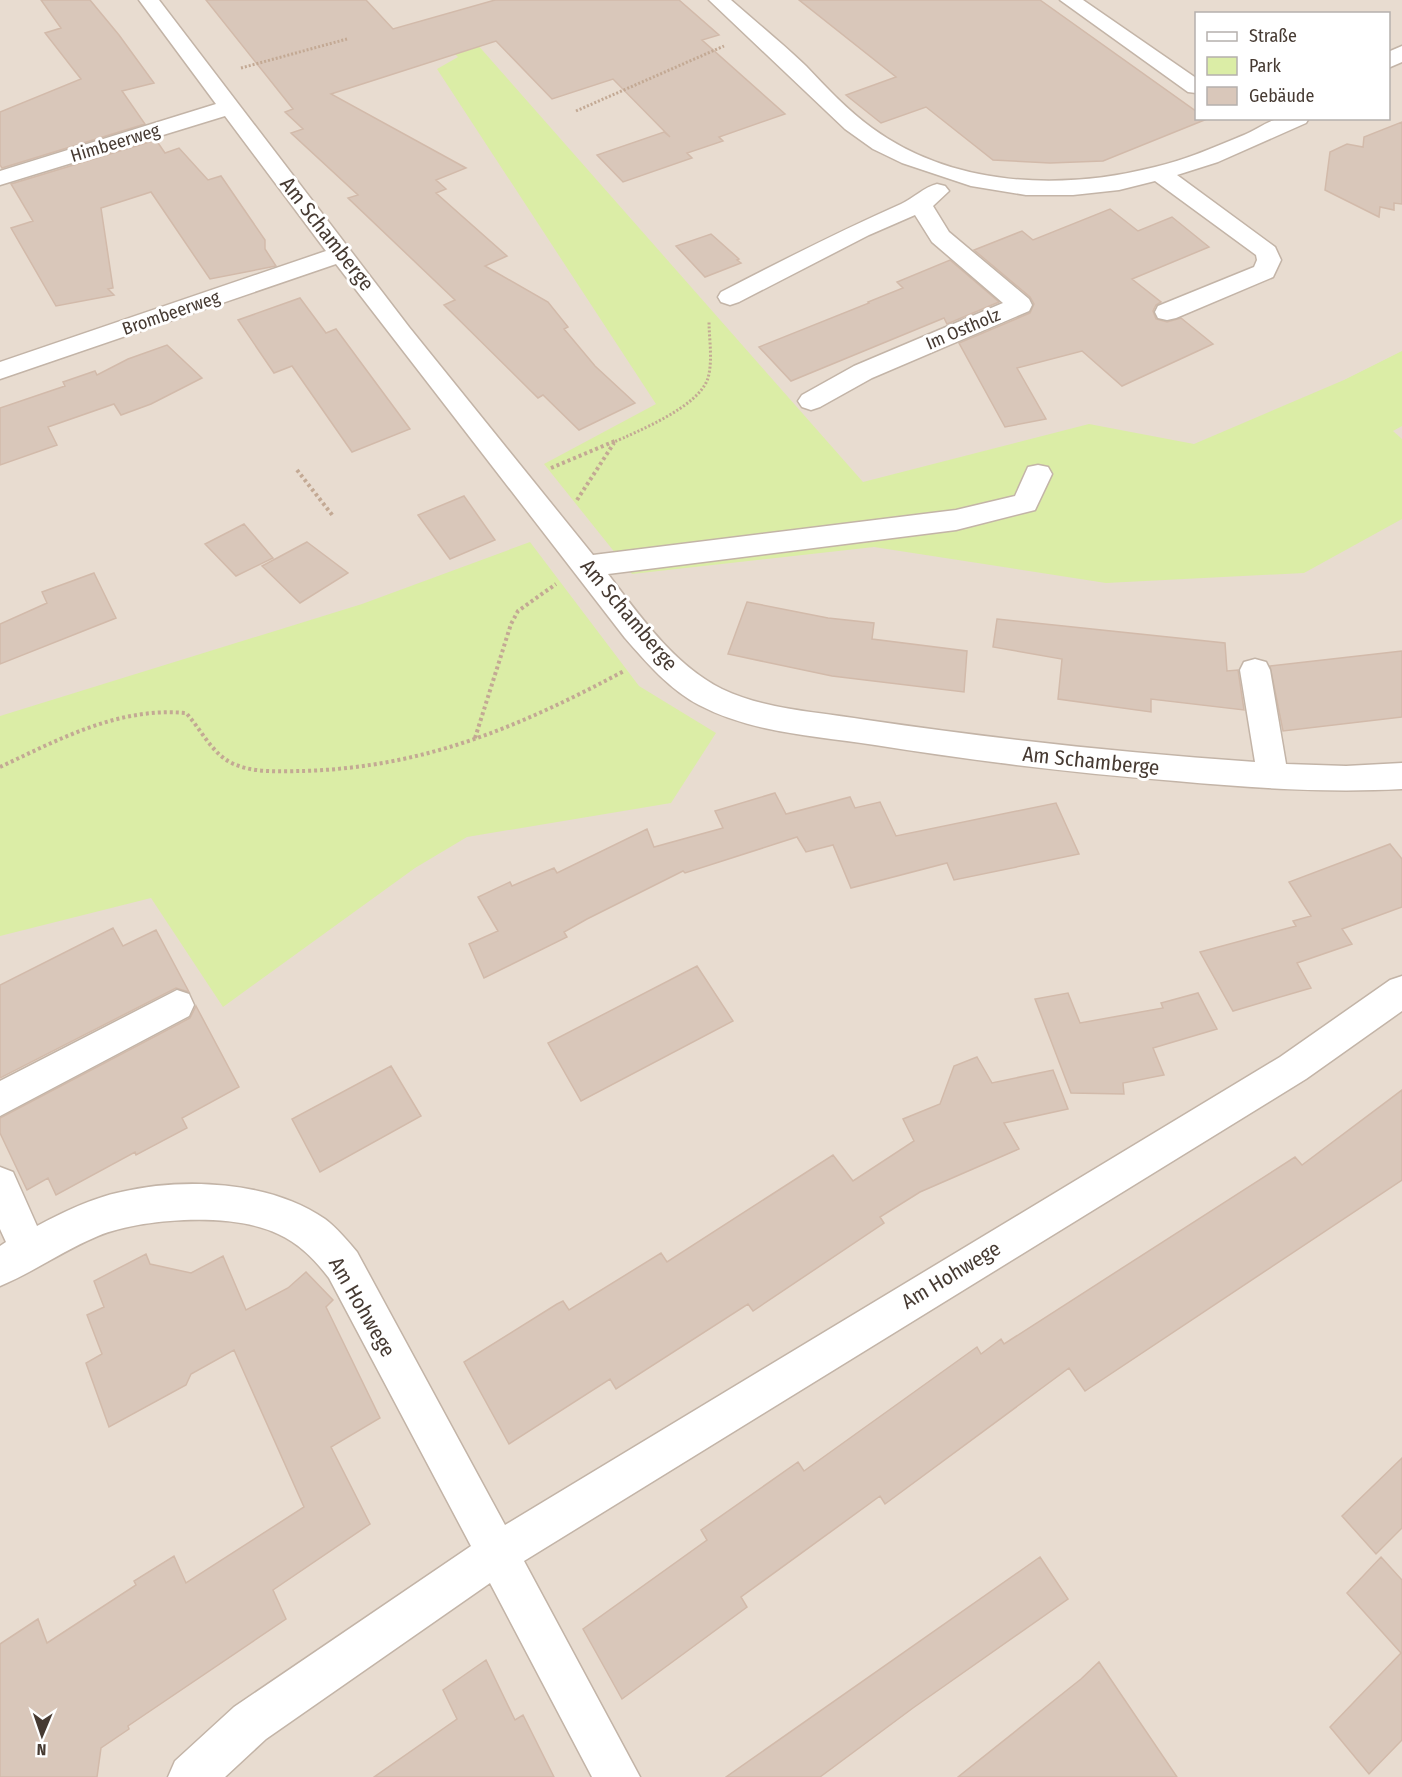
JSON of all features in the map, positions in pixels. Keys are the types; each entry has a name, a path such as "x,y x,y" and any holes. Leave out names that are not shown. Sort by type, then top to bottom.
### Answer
{"street":[{"name":"Am Schamberge","path":"149,0 517,482 657,654 693,687 726,704 773,717 1066,760 1273,777 1359,779 1402,776"},
{"path":"719,0 837,110 873,140 893,151 954,176 1011,188 1062,190 1109,186 1160,174 1265,135 1294,120"},
{"path":"1070,0 1195,86"},
{"path":"1390,61 1402,52"},
{"name":"Himbeerweg","path":"0,178 230,107"},
{"path":"1245,120 1265,135"},
{"path":"1160,174 1267,252 1269,260 1263,272 1167,312"},
{"path":"730,297 861,230 920,204 954,176"},
{"name":"Im Ostholz","path":"811,401 863,372 1020,305 940,237 920,204"},
{"name":"Brombeerweg","path":"0,372 342,254"},
{"path":"587,566 956,520 1025,503 1038,474"},
{"path":"1255,670 1273,777"},
{"name":"Am Hohwege","path":"191,1777 250,1723 496,1554 1293,1068 1402,990"},
{"path":"0,1099 177,1005"},
{"name":"Am Hohwege","path":"0,1185 14,1259 72,1228 122,1210 174,1203 203,1202 238,1206 277,1215 301,1226 322,1241 343,1264 617,1777"}],"path":[{"path":"576,111 755,33"},
{"path":"208,78 346,39"},
{"path":"517,482 615,443 693,399 705,385 710,367 709,320 730,297"},
{"path":"557,529 615,443"},
{"path":"297,470 333,516"},
{"path":"475,739 502,647 518,611 539,594 587,566"},
{"path":"0,766 102,723 152,710 186,713 212,746 227,760 244,768 265,771 340,769 390,761 475,739 520,723 657,654"}],"shaded area":[{"path":"0,0 1402,0 1402,1777 0,1777"}],"green space":[{"path":"454,18 863,482 1089,424 1194,444 1344,380 1402,351 1402,426 1393,431 1402,439 1402,519 1304,573 1106,583 874,547 632,574 544,464 656,404 437,69 458,57 433,32"},
{"path":"530,542 639,686 716,733 671,803 467,837 415,868 223,1007 151,898 0,936 0,716 362,604"}],"building":[{"path":"41,0 90,0 154,83 122,91 145,124 2,168 0,165 0,112 81,79 45,33 61,28"},
{"path":"206,0 366,0 393,29 495,0 679,0 719,35 702,40 785,114 719,137 723,141 687,153 692,158 623,182 597,155 664,132 670,137 613,79 552,99 496,41 331,94 466,168 436,180 446,189 436,193 507,256 485,266 548,302 568,327 564,329 595,366 635,403 579,430 543,395 538,398 444,305 455,300 348,198 358,195 291,133 303,129 285,112 293,109"},
{"path":"799,0 1040,0 1195,111 1195,120 1205,120 1103,161 1050,163 993,160 926,107 881,123 846,95 896,77"},
{"path":"1402,122 1402,204 1394,203 1394,210 1380,207 1379,217 1325,190 1330,152 1347,144 1363,147 1364,137"},
{"path":"156,140 165,153 179,148 208,180 221,176 265,240 265,249 276,266 210,279 151,192 101,208 113,288 108,289 114,295 56,306 11,228 33,221 11,184"},
{"path":"1110,209 1138,231 1172,217 1209,247 1132,279 1161,302 1153,311 1156,319 1167,322 1181,318 1213,344 1122,386 1082,351 1017,368 1046,419 1005,427 959,343 1030,313 1034,304 1030,297 974,250 1022,231 1033,240"},
{"path":"711,234 741,263 705,277 676,246"},
{"path":"950,260 999,302 947,324 944,318 791,381 759,347 903,288 897,282"},
{"path":"300,298 326,333 336,329 410,429 352,452 292,366 274,373 238,320"},
{"path":"167,345 202,378 151,404 121,415 114,404 48,427 57,445 0,465 0,408 65,386 63,382 95,371 97,375 128,359"},
{"path":"464,496 495,540 450,559 418,515"},
{"path":"244,524 273,558 236,576 205,544"},
{"path":"307,542 348,573 300,603 262,566"},
{"path":"94,573 116,618 0,664 0,624 47,603 42,592"},
{"path":"747,602 828,618 874,623 872,639 967,651 964,692 832,676 728,654"},
{"path":"997,619 1225,643 1227,671 1238,670 1244,710 1151,699 1151,712 1058,699 1062,659 993,647"},
{"path":"1402,651 1402,717 1283,731 1270,666"},
{"path":"775,793 786,814 850,797 855,808 880,802 896,836 1056,803 1079,854 954,880 947,863 851,888 833,845 806,852 797,837 685,873 683,871 564,932 567,937 484,978 469,944 498,931 478,897 510,882 512,886 554,868 557,873 647,829 654,847 723,828 715,811"},
{"path":"1390,844 1402,859 1402,907 1342,929 1352,944 1297,963 1311,988 1233,1011 1200,952 1296,926 1293,921 1311,916 1289,882"},
{"path":"113,928 123,946 156,930 189,992 176,988 0,1078 0,985"},
{"path":"697,966 733,1021 581,1101 548,1043"},
{"path":"1068,993 1080,1023 1163,1008 1161,1003 1198,993 1217,1029 1153,1048 1164,1075 1123,1083 1124,1094 1071,1093 1035,999"},
{"path":"196,1006 239,1087 182,1118 187,1128 136,1155 135,1152 56,1195 48,1178 27,1190 0,1133 0,1118 190,1018"},
{"path":"977,1057 992,1083 1053,1070 1068,1109 1004,1123 1019,1149 920,1192 880,1217 884,1223 753,1311 748,1304 616,1389 610,1379 509,1444 464,1362 563,1301 569,1310 661,1253 667,1262 833,1155 853,1181 914,1141 903,1119 940,1104 954,1066"},
{"path":"391,1066 421,1116 320,1172 292,1119"},
{"path":"1402,1090 1402,1180 1085,1391 1069,1368 885,1504 880,1496 741,1597 747,1607 622,1699 583,1629 707,1540 701,1530 798,1462 804,1471 977,1347 981,1354 1001,1339 1004,1344 1295,1157 1302,1165"},
{"path":"146,1254 150,1264 191,1273 223,1256 246,1310 288,1288 306,1272 333,1300 326,1307 380,1418 331,1447 370,1524 273,1590 286,1619 128,1726 129,1729 101,1748 97,1777 0,1777 0,1644 38,1619 47,1643 136,1585 134,1581 174,1556 186,1583 304,1507 234,1350 191,1374 186,1385 109,1427 86,1363 102,1354 87,1315 104,1307 94,1281"},
{"path":"1402,1458 1402,1528 1376,1554 1342,1516"},
{"path":"1040,1557 1068,1599 913,1708 820,1777 726,1777"},
{"path":"1381,1557 1402,1580 1402,1740 1369,1774 1330,1727 1401,1653 1347,1593"},
{"path":"486,1660 515,1720 523,1715 554,1777 374,1777 457,1719 443,1690"},
{"path":"1099,1662 1177,1777 958,1777 1081,1679"}]}
